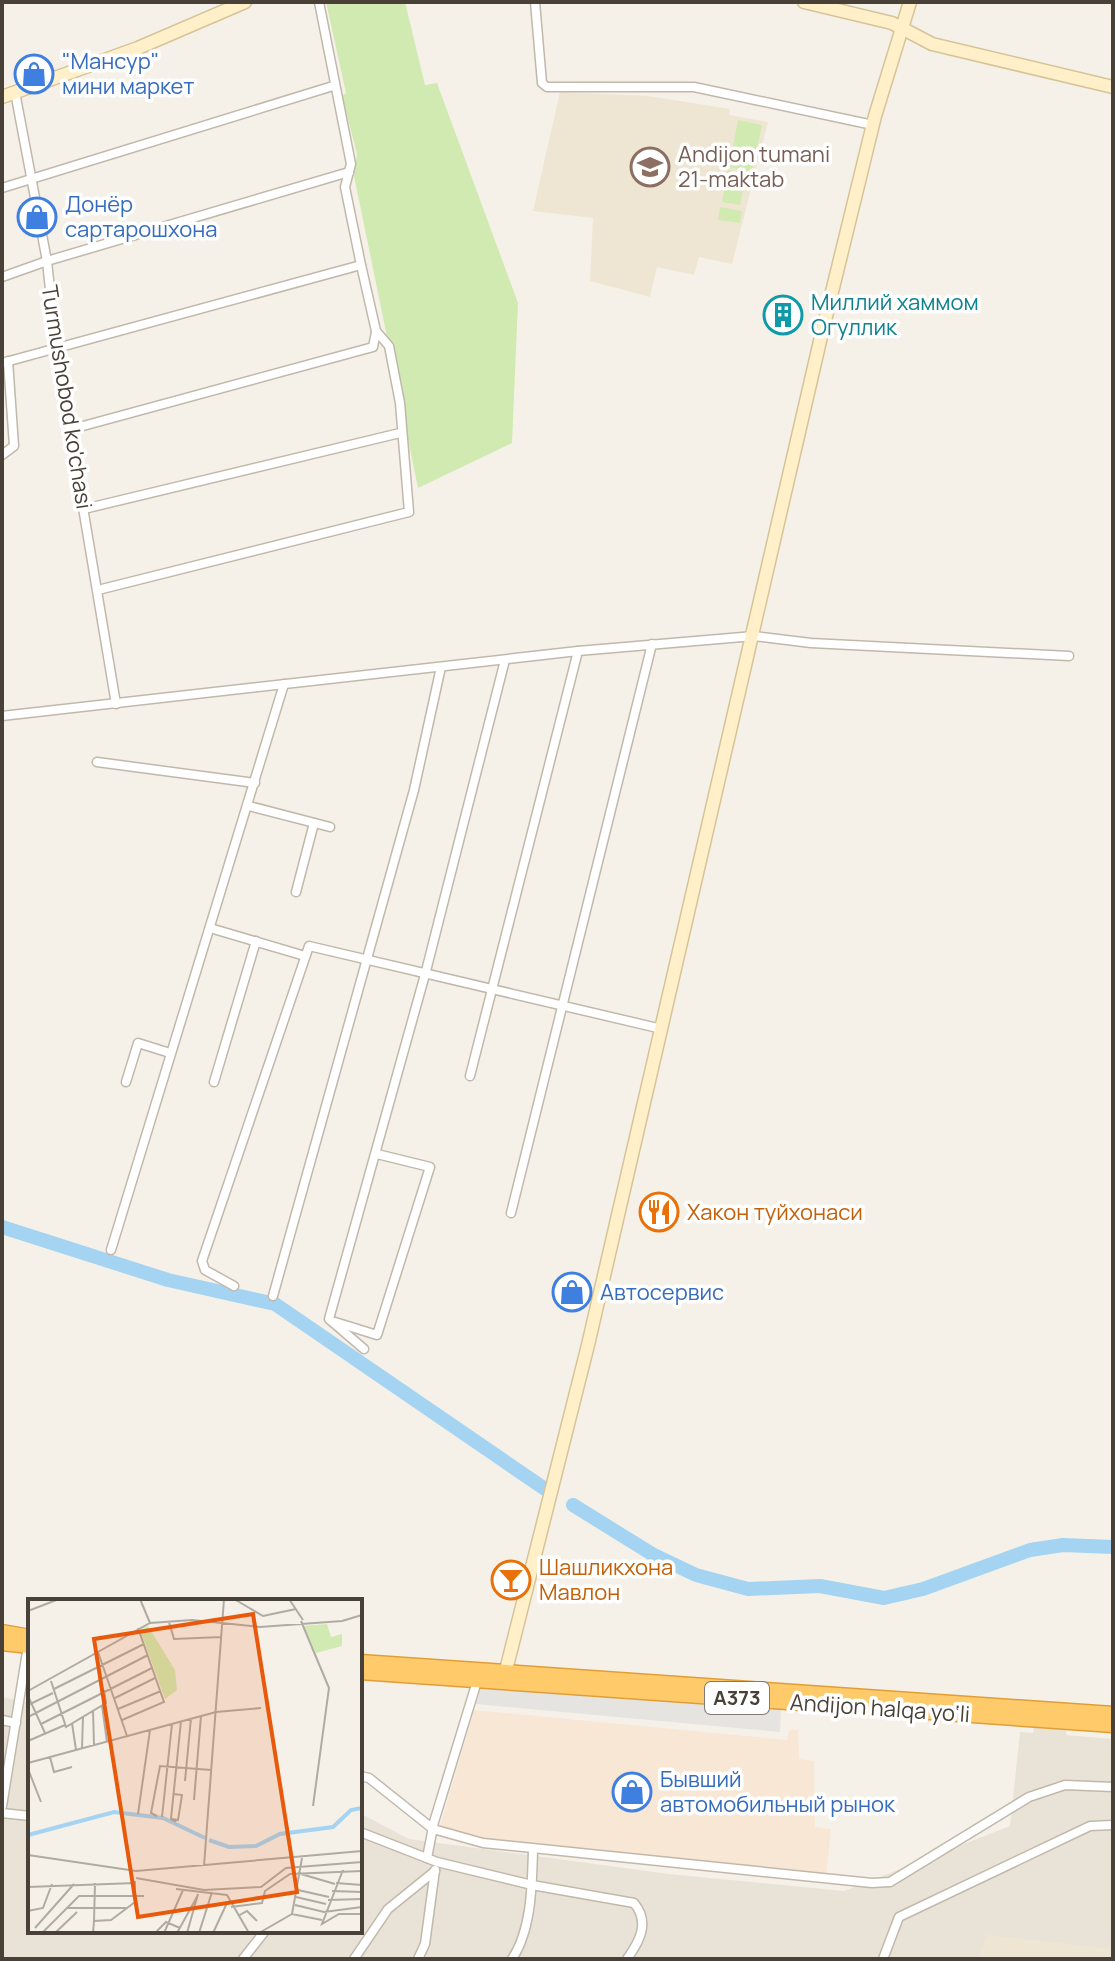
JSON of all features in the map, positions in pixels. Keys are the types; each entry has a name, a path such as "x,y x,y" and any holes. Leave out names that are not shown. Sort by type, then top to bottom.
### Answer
{"highway":[{"path":"2,1632 28,1643"},
{"path":"2,1643 28,1643"},
{"name":"Andijon halqa yo‘li","path":"362,1662 479,1675"},
{"name":"Andijon halqa yo‘li","path":"362,1672 504,1676 1113,1714"},
{"name":"Andijon halqa yo‘li","path":"504,1676 1113,1725"}],"main road":[{"path":"8,94 138,48 245,2"},
{"path":"804,2 892,23 932,44 1113,87"},
{"path":"504,1676 662,1029 873,125 910,2"}],"street":[{"path":"72,429 373,347 377,341 345,187 351,164 333,86 319,2"},
{"path":"535,2 542,83 547,87 694,87 873,125"},
{"path":"2,188 333,86"},
{"name":"Turmushobod ko'chasi","path":"8,94 32,178 47,261 56,347 116,704"},
{"path":"2,277 349,172"},
{"path":"2,455 14,446 5,362 361,265"},
{"path":"98,590 409,512 400,433 400,403 389,346 376,331"},
{"path":"84,509 400,433"},
{"path":"2,716 578,651 754,636 811,643 1069,656"},
{"path":"511,1213 652,644"},
{"path":"470,1076 578,651"},
{"path":"331,1320 426,971 505,660"},
{"path":"273,1296 414,790 441,667"},
{"path":"111,1250 284,684"},
{"path":"97,762 255,783"},
{"path":"249,806 330,827"},
{"path":"296,892 314,823"},
{"path":"210,928 305,956"},
{"path":"214,1082 256,941"},
{"path":"234,1286 205,1270 202,1261 309,946 368,957 662,1029"},
{"path":"126,1082 138,1043 170,1053"},
{"path":"331,1320 377,1335 430,1167 377,1154"},
{"path":"331,1320 364,1349"},
{"path":"2,1806 16,1723 27,1689 28,1666"},
{"path":"427,1858 479,1675"},
{"path":"2,1720 16,1723"},
{"path":"362,1776 369,1778 433,1829 483,1843 688,1867 890,1882 1029,1797 1065,1785 1113,1787"},
{"path":"2,1813 28,1816"},
{"path":"883,1959 899,1917 1090,1826 1113,1825"},
{"path":"362,1833 427,1858 436,1866 634,1903 643,1920 640,1941 630,1958"},
{"path":"512,1959 522,1945 532,1885 533,1851"},
{"path":"354,1959 388,1909 436,1866"},
{"path":"418,1959 425,1944 436,1866"},
{"path":"243,1959 263,1933"}],"shaded area":[{"name":"Andijon tumani 21-maktab","path":"560,92 648,96 730,109 729,115 768,122 732,264 699,257 694,275 657,267 650,297 590,281 593,218 533,211"},
{"path":"476,1683 781,1708 780,1732 476,1704"},
{"path":"2,1697 28,1703 28,1933 362,1933 362,1814 409,1839 669,1874 844,1891 1010,1826 1020,1732 1033,1733 1034,1727 1066,1729 1066,1735 1113,1739 1113,1959 2,1959"},
{"name":"Бывший автомобильный рынок","path":"474,1710 787,1740 789,1730 798,1730 799,1759 814,1761 815,1827 831,1829 826,1876 493,1844 440,1827"},
{"path":"987,1935 1112,1949 1108,1959 978,1959"}],"green space":[{"path":"326,2 405,2 425,85 437,83 518,303 512,443 418,488 354,176 357,154 342,96 346,93"},
{"path":"738,120 762,125 752,172 729,167"},
{"path":"728,170 746,174 740,205 722,202"},
{"path":"720,207 742,211 740,223 718,220"}],"waterway":[{"path":"2,1227 168,1280 275,1304 545,1489"},
{"path":"573,1505 652,1554 696,1575 748,1589 820,1586 884,1598 923,1589 1030,1550 1063,1545 1113,1547"}],"place":[{"name":"\"Мансур\" мини маркет","path":"34,74"},
{"name":"Andijon tumani 21-maktab","path":"650,167"},
{"name":"Донёр сартарошхона","path":"37,217"},
{"name":"Миллий хаммом Огуллик","path":"783,315"},
{"name":"Хакон туйхонаси","path":"659,1212"},
{"name":"Автосервис","path":"572,1292"},
{"name":"Шашликхона Мавлон","path":"511,1580"},
{"name":"Бывший автомобильный рынок","path":"632,1792"}]}
